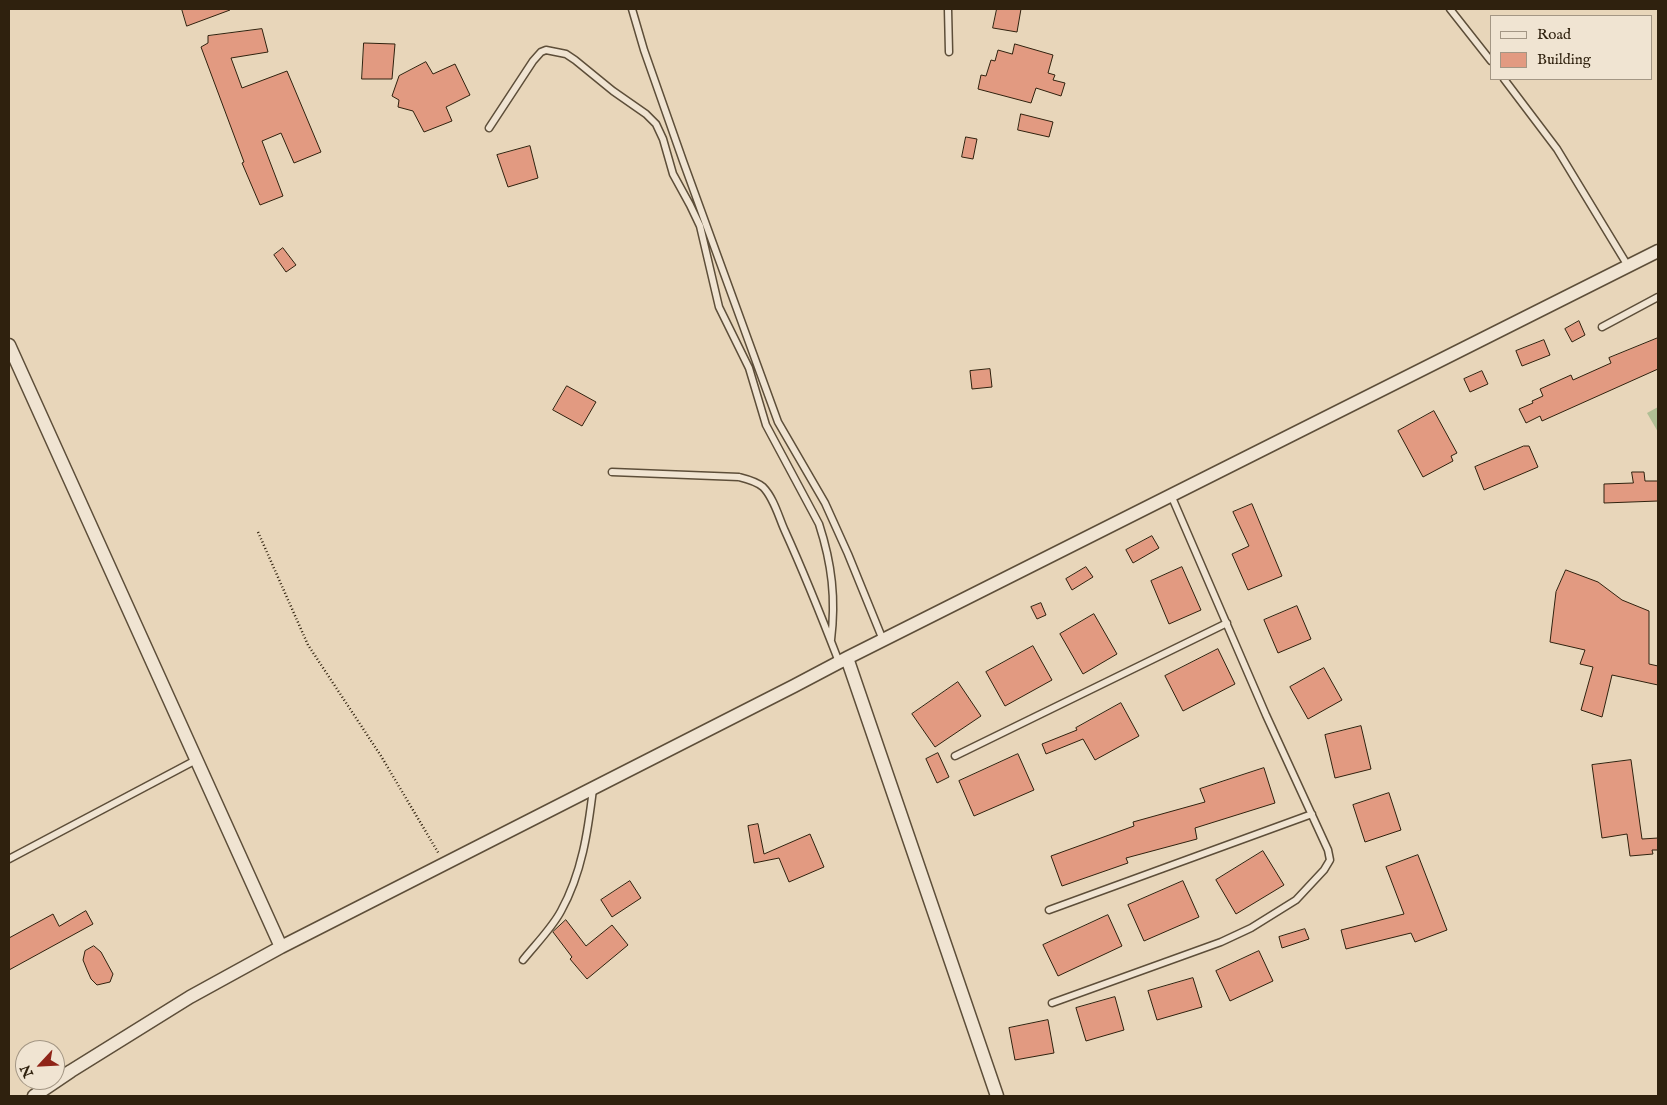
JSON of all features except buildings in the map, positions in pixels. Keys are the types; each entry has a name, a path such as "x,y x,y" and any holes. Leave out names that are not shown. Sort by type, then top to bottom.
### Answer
{"street":[{"path":"34,1096 190,997 281,947 843,660 1658,251"},
{"path":"9,345 281,947"},
{"path":"843,660 997,1096"}],"lane":[{"path":"632,9 644,50 683,161 778,422 825,503 883,640"},
{"path":"948,9 949,52"},
{"path":"1450,9 1490,60"},
{"path":"489,128 537,56 546,50 566,54 575,60 613,91 646,114 656,124 663,139 673,174 700,226 719,307 749,368 766,426 819,524 832,575 834,596 830,640"},
{"path":"1505,80 1557,149 1628,266"},
{"path":"1602,327 1658,298"},
{"path":"612,472 739,477 749,479 762,486 767,492 788,538 830,640 843,660"},
{"path":"1052,1003 1221,942 1251,928 1296,900 1324,870 1330,860 1328,850 1171,496"},
{"path":"954,756 1226,623"},
{"path":"9,859 196,760"},
{"path":"523,960 560,912 578,871 589,830 593,788"},
{"path":"1049,910 1312,814"}],"path":[{"path":"258,532 308,645 381,756 444,864"}],"green space":[{"path":"1658,407 1658,432 1647,413"}]}
